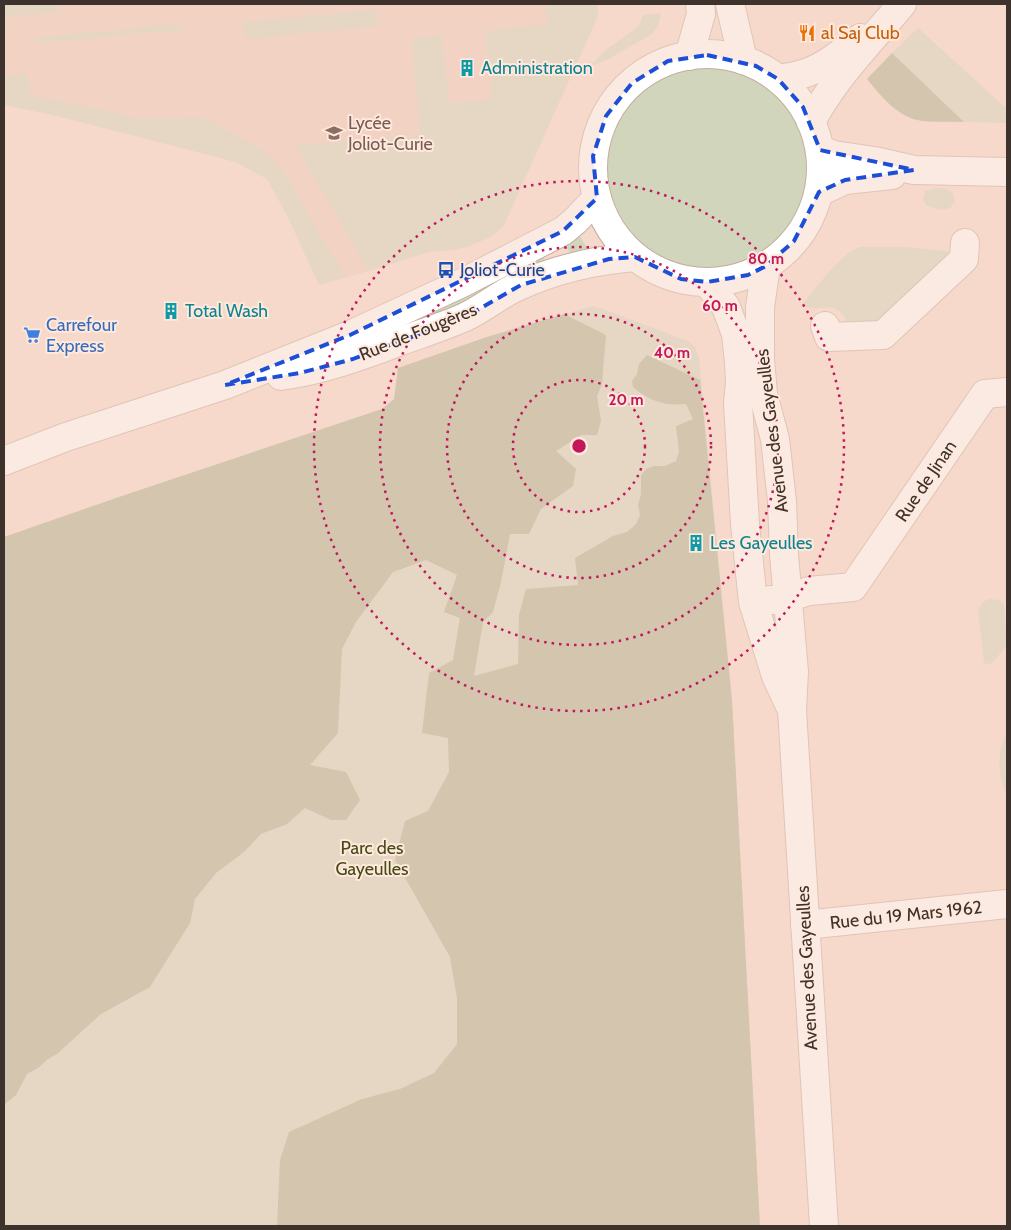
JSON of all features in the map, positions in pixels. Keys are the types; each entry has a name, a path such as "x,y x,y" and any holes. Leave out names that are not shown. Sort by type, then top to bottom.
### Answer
{"main road":[{"path":"689,56 701,14 700,4"},
{"path":"730,4 743,60"},
{"path":"778,80 806,73 838,56 902,4"},
{"path":"811,122 834,84 902,4"},
{"path":"707,55 726,56 743,60 768,72 778,80 797,99 811,122 820,150 821,171 819,192 813,210 800,234 782,254 766,266 748,275 728,280 707,282 681,279 657,271 635,257 618,240 605,220 597,198 593,177 598,135 606,116 617,98 643,74 668,61 689,56 707,55"},
{"path":"820,150 834,155 914,170 1007,172"},
{"path":"819,192 846,180 891,176 914,170"},
{"path":"6,455 226,385 350,335 462,284 563,231 597,198"},
{"path":"825,326 829,337 883,335 964,259 965,243"},
{"name":"Rue de Fougères","path":"226,385 300,373 353,359 467,316 521,285 571,268 609,259 635,257"},
{"name":"Avenue des Gayeulles","path":"766,266 760,306 760,359 763,394 775,439 782,501 794,672 792,710 824,1226"},
{"name":"Avenue des Gayeulles","path":"707,282 726,307 736,334 740,382 738,403 745,524 753,602 776,676 792,710"},
{"name":"Rue de Jinan","path":"788,598 809,591 853,587 985,394 1007,392"},
{"path":"753,602 788,598"},
{"name":"Rue du 19 Mars 1962","path":"805,925 1007,904"}],"highlighted area":[{"path":"707,55 756,66 778,79 803,107 820,150 914,170 845,180 819,192 794,241 766,266 748,275 707,282 681,279 635,257 609,259 521,285 467,316 353,359 300,373 225,385 350,335 563,231 597,198 593,156 606,116 632,83 668,61"}],"shaded area":[{"name":"Lycée Joliot-Curie","path":"4,4 597,4 598,16 503,227 369,271 319,285 288,217 267,179 238,163 221,158 53,115 4,105"}],"green space":[{"path":"4,4 58,4 59,9 56,12 4,17"},
{"path":"545,4 597,4 598,16 503,227 491,237 467,247 429,252 369,271 296,146 420,135 412,38 442,35 449,103 492,99 486,31 547,24"},
{"path":"377,10 378,26 247,39 244,32 243,22"},
{"path":"661,13 658,26 652,34 607,60 590,66 607,49 636,28 640,24 643,15"},
{"path":"179,24 183,27 180,30 36,43 34,41 35,38"},
{"path":"918,28 1007,109 1007,123 964,122 892,53"},
{"path":"892,53 964,122 917,120 902,114 889,104 867,79"},
{"path":"707,65 727,67 747,73 773,89 787,103 803,129 809,149 811,169 809,189 803,209 787,235 773,249 747,265 727,271 707,273 687,271 667,265 641,249 627,235 611,209 605,189 603,169 605,149 611,129 627,103 641,89 667,73 687,67"},
{"path":"28,73 31,95 144,119 201,117 262,149 281,167 345,277 319,285 288,217 267,179 238,163 221,158 53,115 4,105 4,76"},
{"path":"939,188 953,193 955,202 950,208 939,210 926,205 923,200 925,191"},
{"path":"580,237 590,252 574,260 564,243"},
{"path":"860,247 906,247 954,252 880,327 849,328 845,318 835,309 801,306 844,256"},
{"path":"541,253 549,266 468,304 362,347"},
{"name":"Parc des Gayeulles","path":"593,306 688,341 695,347 699,357 732,700 760,1226 4,1226 4,537 382,409 394,399 398,368 487,337"},
{"name":"Parc des Gayeulles","path":"564,314 606,335 602,384 597,396 601,421 597,435 581,435 556,451 576,469 573,486 541,509 529,534 510,534 493,612 483,622 474,676 518,664 519,615 526,589 578,585 575,558 613,536 627,532 636,524 640,515 638,505 641,494 641,476 646,469 654,466 665,466 676,461 679,452 676,426 693,419 686,404 658,402 645,396 633,387 632,381 637,374 639,364 647,355 700,380 732,700 760,1226 277,1226 280,1160 289,1132 362,1099 400,1089 434,1073 457,1044 457,998 450,957 395,860 405,821 428,811 449,772 448,738 422,733 429,673 453,660 460,618 444,612 457,575 426,560 393,572 356,622 342,649 338,733 310,765 346,772 360,800 346,820 331,820 305,808 287,824 261,834 244,852 216,873 195,899 190,923 150,987 101,1014 57,1054 27,1074 16,1095 4,1105 4,537 382,409 394,399 398,368 487,337"},
{"path":"990,599 999,600 1004,605 1007,645 992,663 986,665 984,662 978,611 982,603"},
{"path":"1007,733 1007,796 999,764 1003,740"}],"place":[{"name":"al Saj Club","path":"807,33"},
{"name":"Administration","path":"467,68"},
{"name":"Lycée Joliot-Curie","path":"334,133"},
{"name":"Joliot-Curie","path":"446,270"},
{"name":"Total Wash","path":"171,311"},
{"name":"Carrefour Express","path":"32,335"},
{"name":"Les Gayeulles","path":"696,543"}]}
